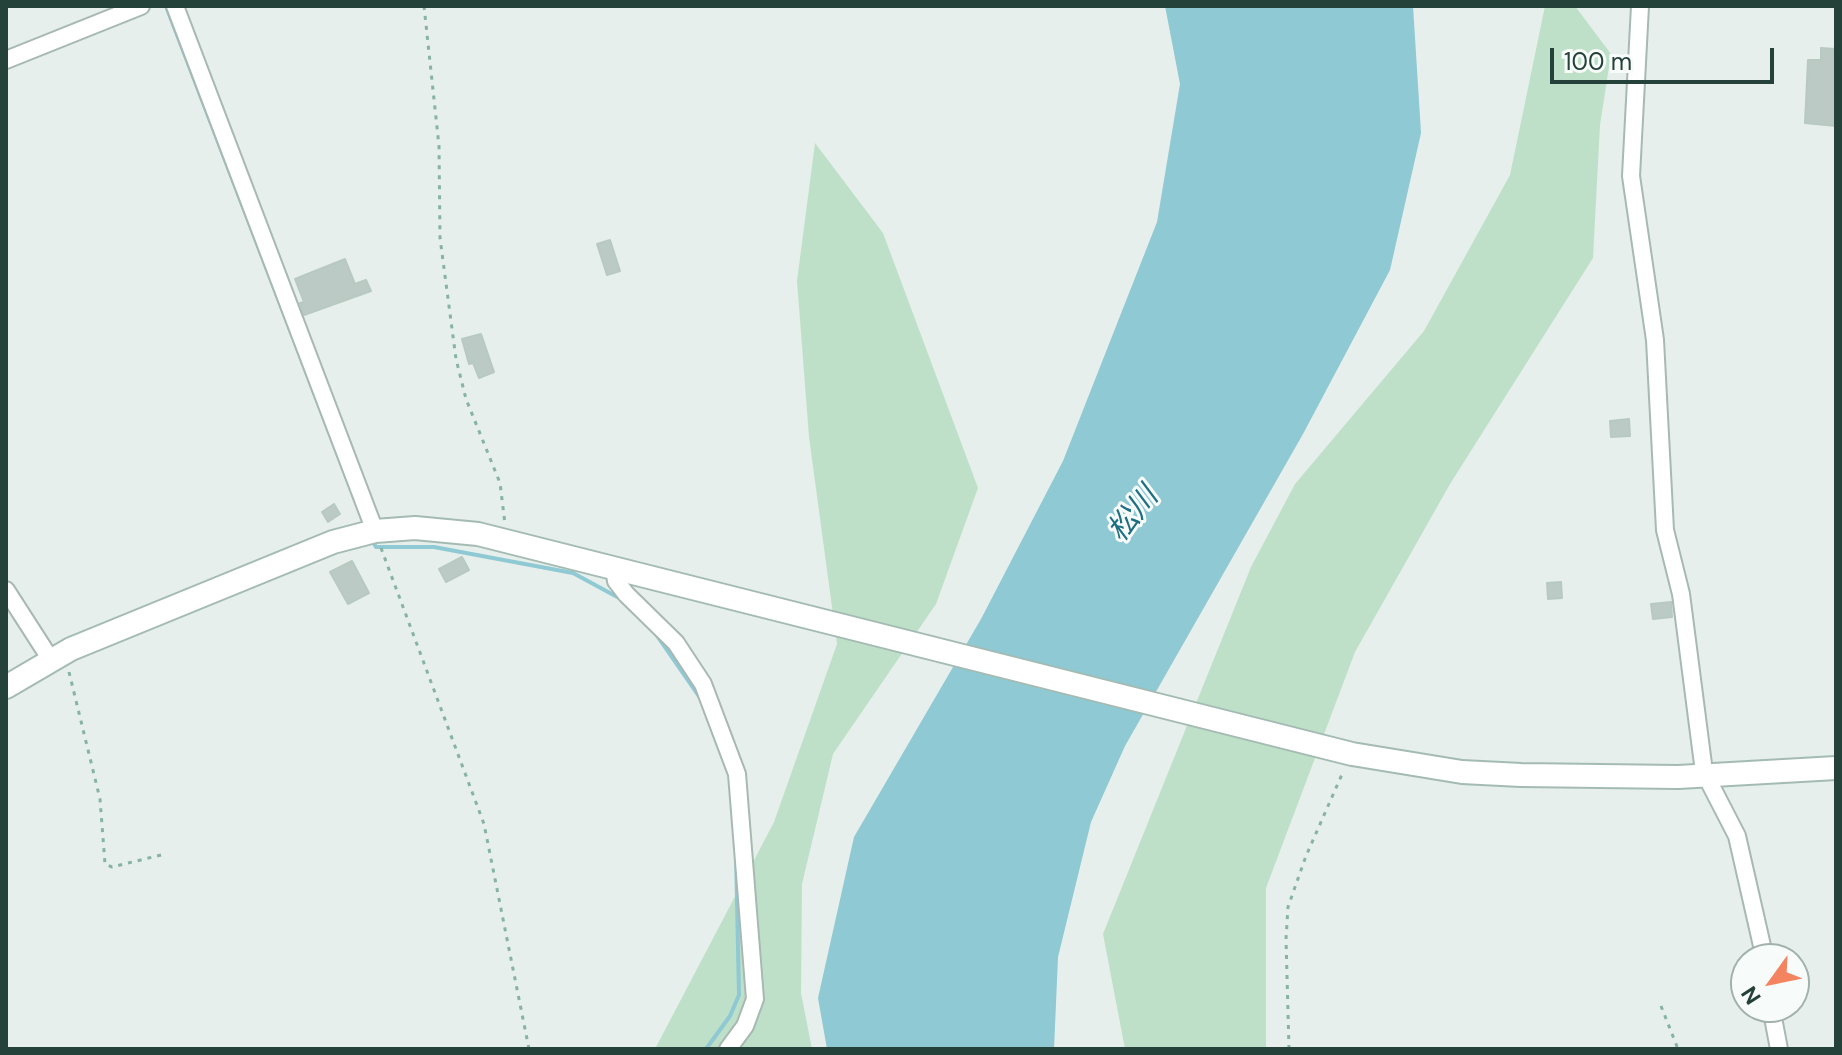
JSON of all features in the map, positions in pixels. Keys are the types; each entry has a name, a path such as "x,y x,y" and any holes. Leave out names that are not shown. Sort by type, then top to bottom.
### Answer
{"street":[{"path":"6,60 141,6"},
{"path":"175,6 375,531"},
{"path":"1640,6 1631,176 1655,340 1665,530 1681,594 1706,775 1737,836 1761,943"},
{"path":"6,687 57,657 333,542 375,531 415,528 478,534 1352,754 1462,772 1706,775 1836,768"},
{"path":"614,568 616,581 676,643 703,684 737,774 755,999 745,1026 728,1049"},
{"path":"6,590 57,657"},
{"path":"1774,1023 1779,1049"}],"path":[{"path":"424,6 439,146 439,228 456,359 466,399 500,483 505,541"},
{"path":"375,531 484,824 529,1049"},
{"path":"57,657 100,799 105,864 112,867 165,854"},
{"path":"1289,1049 1288,907 1306,856 1352,754"},
{"path":"1661,1006 1678,1049"}],"green space":[{"path":"1545,6 1575,6 1611,54 1600,125 1593,258 1450,484 1355,652 1266,888 1266,1049 1125,1049 1103,934 1251,567 1295,484 1424,331 1510,175"},
{"path":"815,143 883,233 978,488 936,604 833,754 802,884 801,993 812,1049 655,1049 774,822 837,644 809,437 797,281"}],"water":[{"name":"松川","path":"1165,6 1413,6 1421,133 1390,270 1303,434 1125,746 1091,822 1058,957 1054,1049 827,1049 818,998 854,837 981,619 1063,461 1157,222 1180,84"}],"building":[{"path":"1821,48 1835,49 1836,126 1805,123 1808,60 1821,60"},
{"path":"610,240 620,271 607,275 597,244"},
{"path":"345,259 355,284 366,280 371,291 304,315 300,303 304,302 295,279"},
{"path":"481,334 494,372 479,378 473,363 469,364 462,339"},
{"path":"1629,419 1630,436 1611,437 1610,421"},
{"path":"334,504 340,514 328,522 322,512"},
{"path":"462,557 469,570 446,582 439,569"},
{"path":"352,561 369,593 348,604 330,572"},
{"path":"1561,582 1562,598 1548,599 1547,583"},
{"path":"1671,602 1672,617 1653,619 1651,604"}],"waterway":[{"path":"166,6 359,510"},
{"path":"372,540 376,547 434,547 573,573 621,599"},
{"path":"656,634 701,699"},
{"path":"706,1049 730,1016 739,995 736,853"}]}
